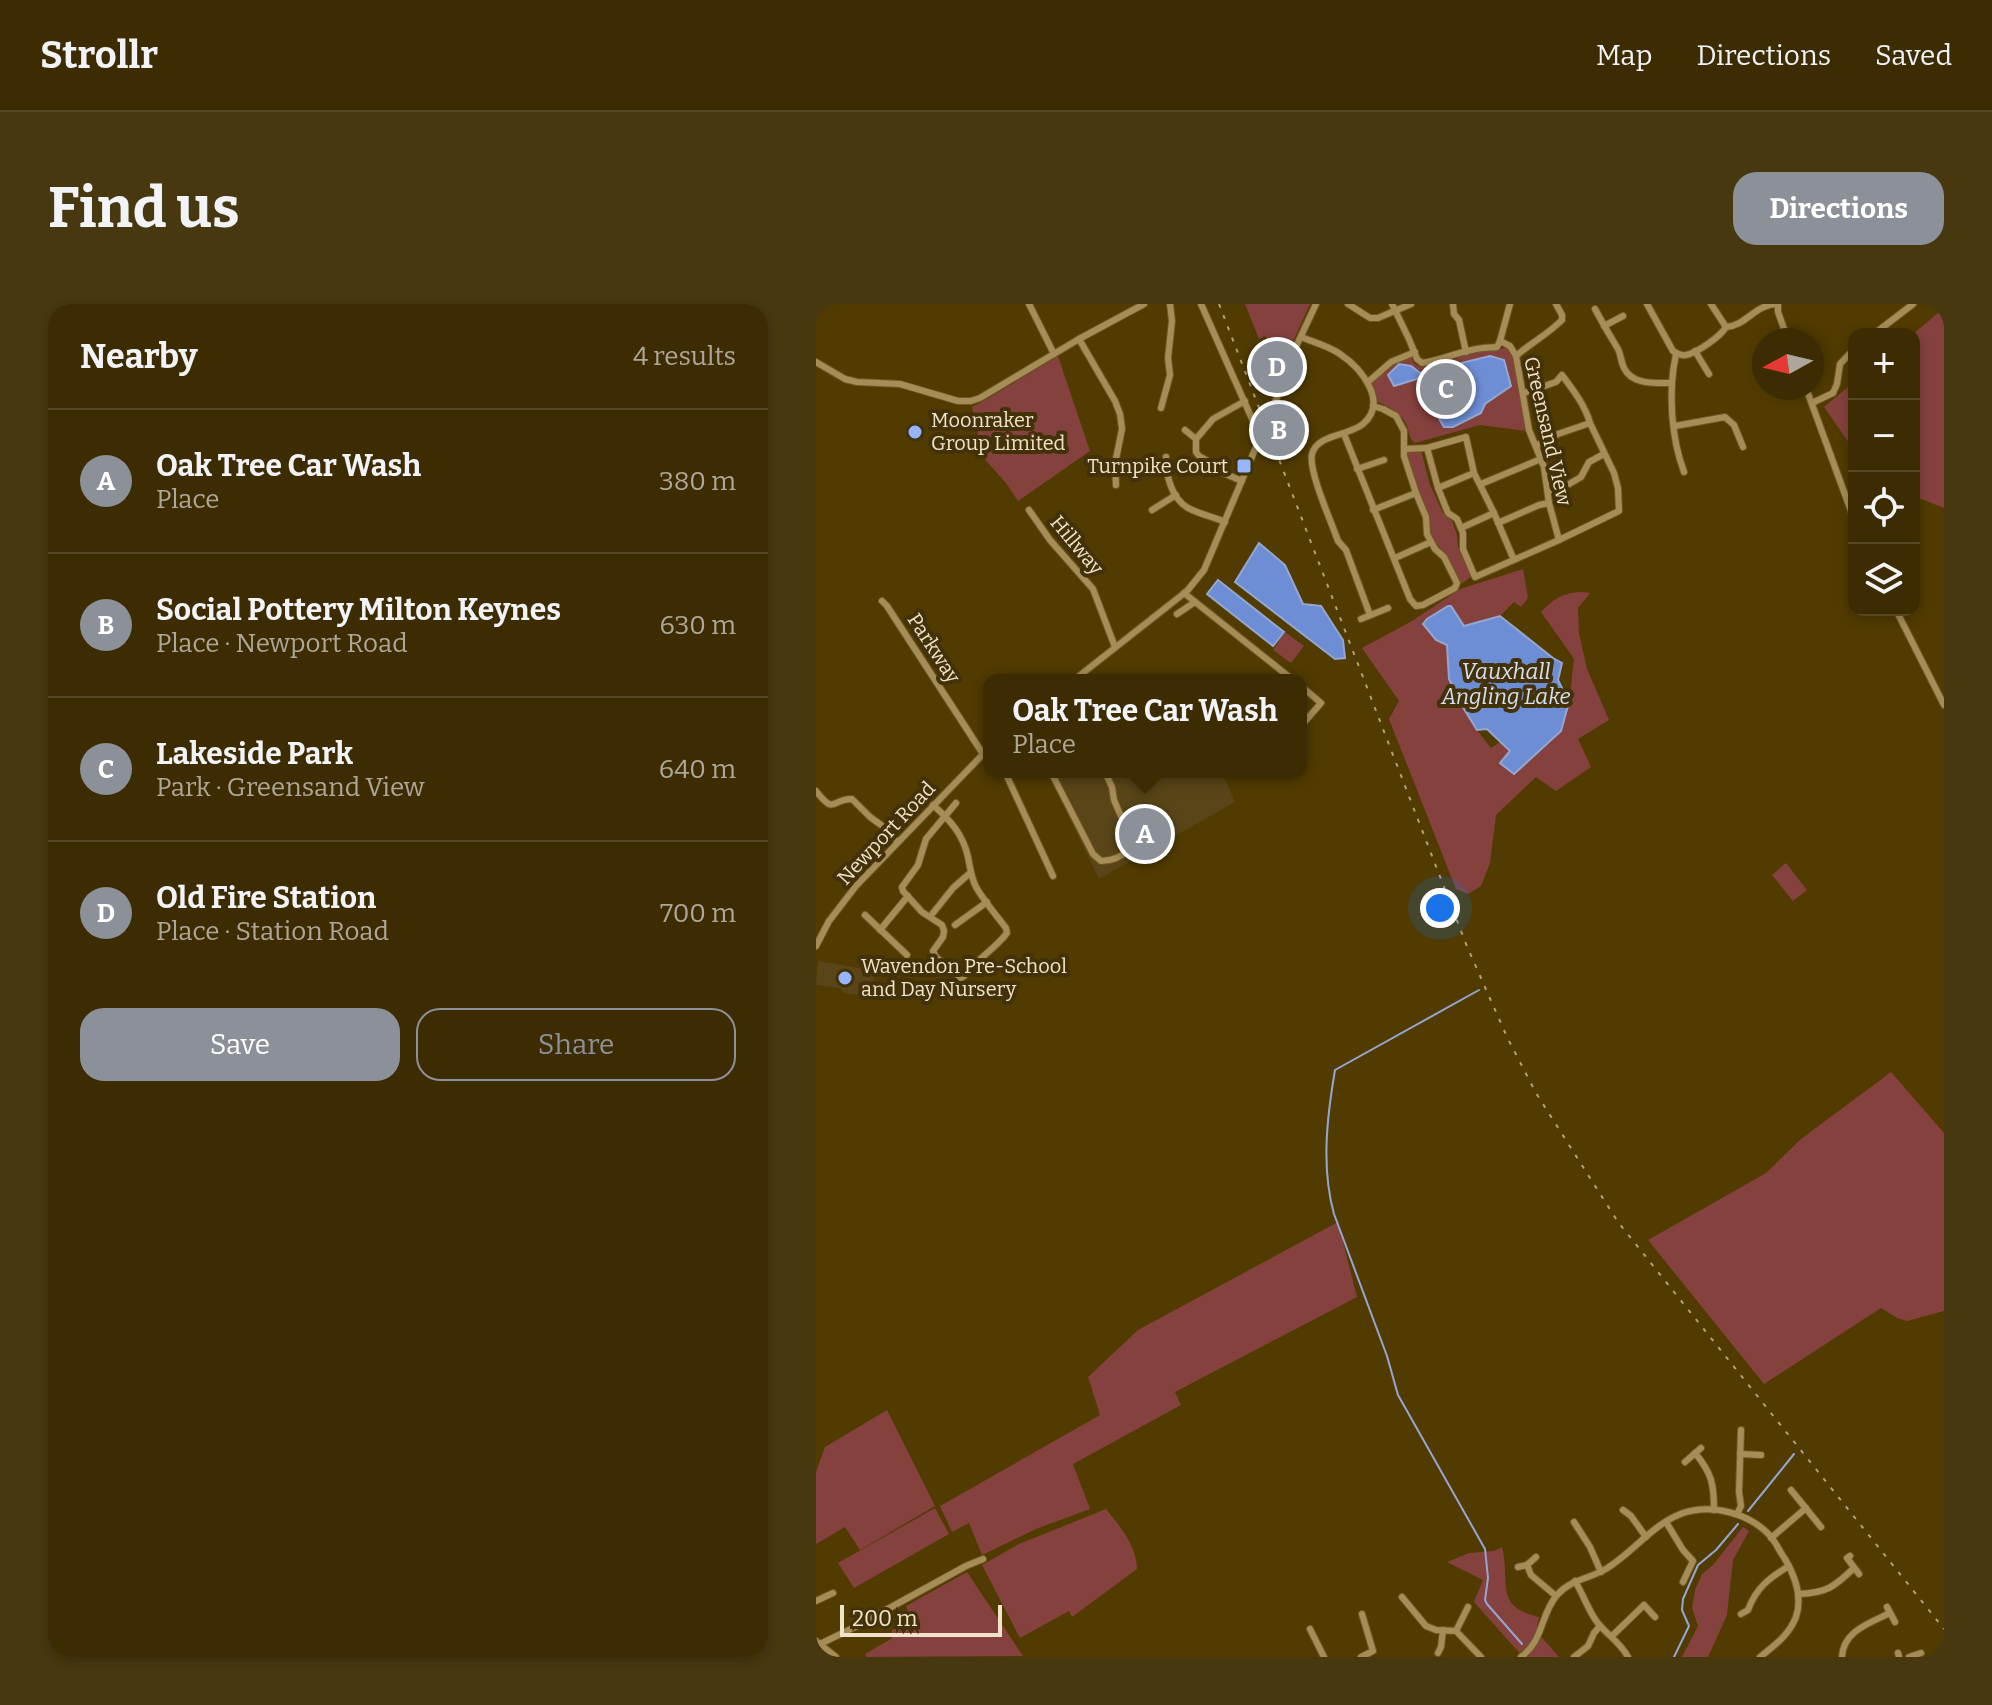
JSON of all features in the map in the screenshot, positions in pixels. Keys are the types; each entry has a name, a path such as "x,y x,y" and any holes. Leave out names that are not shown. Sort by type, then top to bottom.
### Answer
{"street":[{"path":"1029,304 1054,354"},
{"path":"1117,304 1122,314"},
{"path":"816,362 853,381 900,384 952,400 966,401 980,398 1144,304"},
{"path":"1161,408 1170,375 1170,304"},
{"path":"1201,304 1256,428 1262,433"},
{"path":"1081,674 1184,593 1204,570 1316,304"},
{"path":"1348,304 1370,318 1378,318 1394,308 1411,304"},
{"path":"1453,304 1466,352"},
{"path":"1500,341 1510,304"},
{"path":"1516,356 1562,320 1556,304"},
{"path":"1647,304 1676,354 1671,395 1676,448 1684,472"},
{"path":"1711,304 1726,327"},
{"path":"1726,327 1734,326 1765,305 1778,304 1784,328"},
{"path":"1882,328 1913,304"},
{"path":"1368,382 1391,362 1415,352 1394,308"},
{"path":"1595,309 1620,352 1629,375 1653,383 1672,383"},
{"path":"1604,326 1623,316"},
{"path":"1676,354 1687,355 1695,351 1726,327"},
{"path":"1301,337 1340,354 1368,382 1373,392 1373,406 1364,423 1316,445 1311,463 1338,541 1346,550 1370,615"},
{"path":"1079,339 1120,414 1122,429 1115,464 1116,485"},
{"name":"Greensand View","path":"1415,352 1422,363 1497,347 1500,341 1510,346 1516,356 1529,430 1541,459 1559,540"},
{"path":"1695,351 1706,372"},
{"path":"1812,403 1833,393 1840,364 1848,355"},
{"path":"1427,448 1448,513 1457,519 1463,533 1463,549 1475,577 1619,511 1614,473 1584,406 1562,375 1556,382 1524,393"},
{"path":"1811,400 1848,502"},
{"path":"1242,481 1214,469 1199,456 1196,439 1213,419 1245,401"},
{"path":"1344,434 1410,599 1416,606 1423,605 1455,588 1457,583 1444,557 1435,549 1427,534 1426,517 1404,456 1404,431 1396,416 1373,406"},
{"path":"1675,426 1725,417 1734,425 1743,447"},
{"path":"1536,446 1558,434 1590,423"},
{"path":"1185,430 1196,439"},
{"path":"1404,449 1427,448 1466,437 1474,473 1514,560"},
{"path":"1548,491 1564,487 1581,477 1589,462 1604,454"},
{"path":"1166,457 1166,471 1180,501 1188,508 1225,522"},
{"path":"1481,484 1541,459"},
{"path":"1357,469 1384,460"},
{"path":"1438,488 1474,473"},
{"path":"1373,510 1416,493"},
{"path":"1152,510 1176,495"},
{"path":"1498,523 1549,503"},
{"name":"Hillway","path":"1029,510 1050,540 1093,589 1115,647"},
{"path":"1461,528 1494,513"},
{"path":"1395,558 1431,542"},
{"path":"1184,593 1283,674"},
{"name":"Parkway","path":"882,601 983,747"},
{"path":"1177,614 1195,602"},
{"path":"1361,619 1388,608"},
{"path":"1899,616 1944,705"},
{"path":"1307,691 1321,703 1307,719"},
{"name":"Newport Road","path":"816,946 834,913 856,886 983,754"},
{"path":"1008,778 1053,876"},
{"path":"1054,778 1093,854 1101,861 1110,861 1132,848 1132,842 1108,778"},
{"path":"816,791 830,805 852,799 898,842"},
{"path":"950,928 922,912 903,890 903,885 918,865 926,839 956,803"},
{"path":"933,805 953,823 967,853 970,873 977,888 1006,928 1007,933 966,977 961,978 933,951 950,928 987,902"},
{"path":"933,913 970,873"},
{"path":"880,930 908,896"},
{"path":"865,915 907,955"},
{"path":"1737,1514 1741,1506 1741,1430"},
{"path":"1685,1462 1698,1450 1711,1475 1714,1510"},
{"path":"1740,1454 1761,1455"},
{"path":"1791,1490 1821,1527"},
{"path":"1771,1538 1806,1508"},
{"path":"1623,1510 1634,1514 1646,1537"},
{"path":"1521,1657 1537,1640 1547,1610 1556,1596 1575,1581 1601,1572 1615,1563 1666,1522 1697,1510 1737,1514 1758,1526 1771,1538 1789,1566 1797,1585 1796,1616 1784,1638 1760,1657"},
{"path":"1574,1522 1601,1572"},
{"path":"1666,1522 1683,1550 1696,1559 1683,1582"},
{"path":"1570,1535 1579,1531"},
{"path":"1798,1594 1829,1590 1857,1571 1847,1558 1850,1556"},
{"path":"1518,1567 1527,1565 1536,1557"},
{"path":"836,1657 818,1642 853,1628 983,1559"},
{"path":"1527,1565 1531,1575 1556,1596"},
{"path":"1741,1614 1748,1610 1748,1598 1789,1566"},
{"path":"1575,1581 1600,1626 1628,1657"},
{"path":"827,1607 819,1600 833,1593"},
{"path":"1407,1598 1426,1626 1456,1631 1481,1657"},
{"path":"1639,1598 1655,1617"},
{"path":"1612,1636 1644,1605"},
{"path":"1456,1631 1468,1607"},
{"path":"1842,1657 1845,1642 1854,1632 1889,1610 1895,1622"},
{"path":"1361,1657 1377,1651 1362,1614"},
{"path":"1574,1657 1588,1646 1600,1626"},
{"path":"1438,1653 1443,1630"},
{"path":"1321,1631 1312,1632 1324,1657"},
{"path":"1909,1657 1921,1653"}],"shaded area":[{"path":"1245,304 1310,304 1286,357 1281,355 1282,349 1271,344 1265,336 1259,339"},
{"path":"1944,308 1944,508 1920,498 1920,328"},
{"path":"1507,347 1512,350 1526,431 1480,425 1415,443 1402,417 1376,401 1372,382 1388,368 1411,356 1416,364 1425,367 1481,350"},
{"path":"1058,356 1090,451 1018,501 979,453 981,448 972,407"},
{"path":"1848,387 1848,441 1824,407"},
{"path":"1421,450 1430,485 1443,513 1452,521 1458,547 1471,577 1461,584 1443,552 1429,535 1406,453"},
{"path":"1523,569 1528,598 1521,607 1514,602 1500,616 1464,627 1451,606 1432,615 1423,624 1447,645 1449,679 1477,730 1491,748 1500,742 1510,751 1543,747 1559,732 1568,708 1574,659 1541,612 1557,599 1576,592 1590,593 1578,608 1579,633 1587,669 1609,720 1578,739 1591,767 1556,791 1536,777 1496,815 1490,863 1481,886 1468,894 1456,889 1389,719 1399,701 1362,648 1412,621 1460,589"},
{"path":"1285,632 1304,646 1291,663 1273,650"},
{"path":"1050,778 1225,778 1235,802 1099,879"},
{"path":"1786,863 1807,890 1793,901 1772,875"},
{"name":"Wavendon Pre-School and Day Nursery","path":"818,961 876,971 870,996 816,985"},
{"path":"1891,1072 1944,1133 1944,1311 1907,1321 1881,1308 1764,1384 1648,1240 1766,1173 1801,1139"},
{"path":"1338,1222 1357,1297 1175,1392 1181,1405 1073,1464 1090,1509 1036,1529 982,1555 969,1523 952,1532 940,1506 1100,1415 1088,1377 1138,1330"},
{"path":"887,1410 935,1506 860,1550 845,1527 816,1544 816,1472 825,1447"},
{"path":"935,1508 949,1534 854,1588 838,1563"},
{"path":"1106,1509 1131,1545 1137,1569 1072,1617 1069,1611 1020,1638 982,1565 1019,1544"},
{"path":"1743,1527 1749,1531 1733,1560 1727,1615 1708,1657 1682,1657 1698,1626 1692,1608 1702,1574"},
{"path":"1502,1547 1509,1600 1525,1613 1539,1617 1536,1631 1559,1657 1523,1657 1474,1602 1483,1580 1447,1562 1469,1553 1494,1551"},
{"path":"967,1572 1023,1656 867,1657 865,1654 891,1639 892,1630 912,1621 906,1606"}],"water":[{"path":"1490,356 1504,360 1511,386 1485,404 1481,413 1453,427 1444,427 1420,378 1394,386 1388,375 1399,364 1411,366 1420,373"},
{"path":"1259,543 1285,565 1303,604 1321,606 1343,640 1345,658 1335,659 1235,582"},
{"path":"1218,580 1284,632 1273,646 1207,594"},
{"name":"Vauxhall Angling Lake","path":"1448,606 1464,626 1500,616 1562,663 1558,680 1569,702 1561,731 1514,774 1500,763 1510,751 1487,729 1477,730 1464,709 1449,679 1447,645 1436,640 1423,624"}],"waterway":[{"path":"1479,990 1335,1070 1326,1160 1334,1214 1387,1356 1398,1395 1485,1549 1488,1578 1485,1600 1522,1644"},
{"path":"1748,1511 1794,1454"},
{"path":"1674,1657 1689,1626 1682,1610 1683,1599 1698,1565 1716,1550 1738,1524"}],"railway":[{"path":"1219,304 1466,944 1507,1037 1536,1093 1618,1222 1944,1629"}],"place":[{"name":"Old Fire Station","path":"1277,367"},
{"name":"Lakeside Park","path":"1446,389"},
{"name":"Social Pottery Milton Keynes","path":"1279,430"},
{"name":"Moonraker Group Limited","path":"915,432"},
{"name":"Turnpike Court","path":"1244,466"},
{"name":"Oak Tree Car Wash","path":"1145,834"},
{"name":"Wavendon Pre-School and Day Nursery","path":"845,978"}]}
